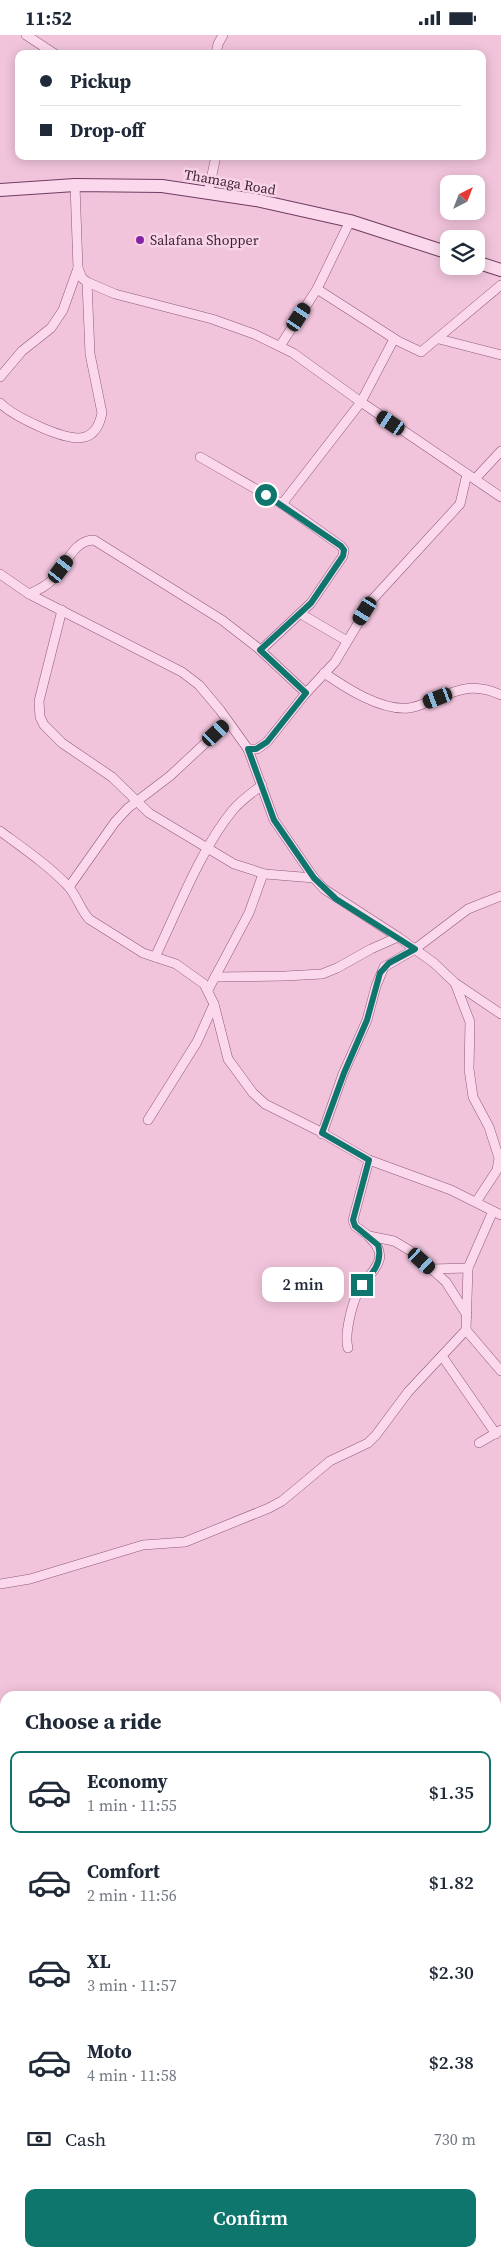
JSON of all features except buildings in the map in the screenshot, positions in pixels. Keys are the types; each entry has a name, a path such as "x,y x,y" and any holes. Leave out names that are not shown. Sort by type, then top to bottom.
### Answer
{"main road":[{"name":"Thamaga Road","path":"0,190 75,185 162,186 256,200 350,221 440,250"},
{"path":"485,265 501,270"}],"street":[{"path":"26,35 50,50"},
{"path":"217,39 224,35"},
{"path":"208,193 215,160"},
{"path":"75,185 78,268 82,278 87,282 115,294 212,319 280,346 310,364 361,402 501,497"},
{"path":"280,346 317,289 350,221"},
{"path":"0,377 22,351 44,334 59,316 63,310 78,268"},
{"path":"0,403 24,419 68,437 85,437 100,423 102,413 90,355 87,282"},
{"path":"317,289 394,339 422,352 501,285"},
{"path":"282,504 361,402 394,339"},
{"path":"438,339 501,355"},
{"path":"248,749 256,749 267,742 306,693 335,662 372,600 382,587 430,539 460,504 471,476 501,451"},
{"path":"200,457 282,504 344,550 338,563 301,614 260,650"},
{"path":"29,594 54,579 80,543 86,540 94,540 204,607 260,650 306,693"},
{"path":"0,574 29,594 182,672 199,685 248,749 274,820 314,878 336,899 398,937 455,983 501,1014"},
{"path":"62,610 39,701 40,717 62,743 112,777 149,813 234,864 263,873 314,878"},
{"path":"301,614 347,641"},
{"path":"324,673 360,696 396,707 417,707 452,693 474,687 501,695"},
{"path":"69,887 115,822 136,802 170,776 228,722"},
{"path":"155,957 207,849 233,810 262,785"},
{"path":"0,831 52,871 69,887 90,919 143,953 176,964 197,979 208,990 214,1004 228,1059 253,1093 276,1111 322,1133 369,1160 443,1186 497,1213 468,1268 466,1330 408,1392 368,1443 330,1461 282,1501 185,1542 143,1545 30,1579 0,1584"},
{"path":"208,990 249,913 263,873"},
{"path":"322,1133 346,1067 367,1020 380,973 389,963 415,949 468,909 501,896"},
{"path":"215,977 286,977 322,974 398,937"},
{"path":"455,983 470,1022 469,1069 473,1097 489,1127 499,1158 497,1170 476,1202"},
{"path":"148,1121 197,1042 214,1004"},
{"path":"348,1348 347,1333 358,1293 378,1265 380,1257 378,1245 355,1226 353,1220 369,1160"},
{"path":"369,1236 394,1241 403,1245 451,1288 467,1315"},
{"path":"431,1269 468,1268"},
{"path":"466,1330 501,1371"},
{"path":"442,1356 498,1432 478,1443"}],"place":[{"name":"Salafana Shopper","path":"140,240"}],"route":[{"path":"266,495 304,519 344,550 343,556 311,603 260,650 306,693 267,742 256,749 248,749 274,820 314,878 336,899 415,949 389,963 380,973 367,1020 344,1073 335,1102 322,1133 369,1160 353,1220 355,1226 378,1245 380,1257 378,1265 362,1285"}]}
